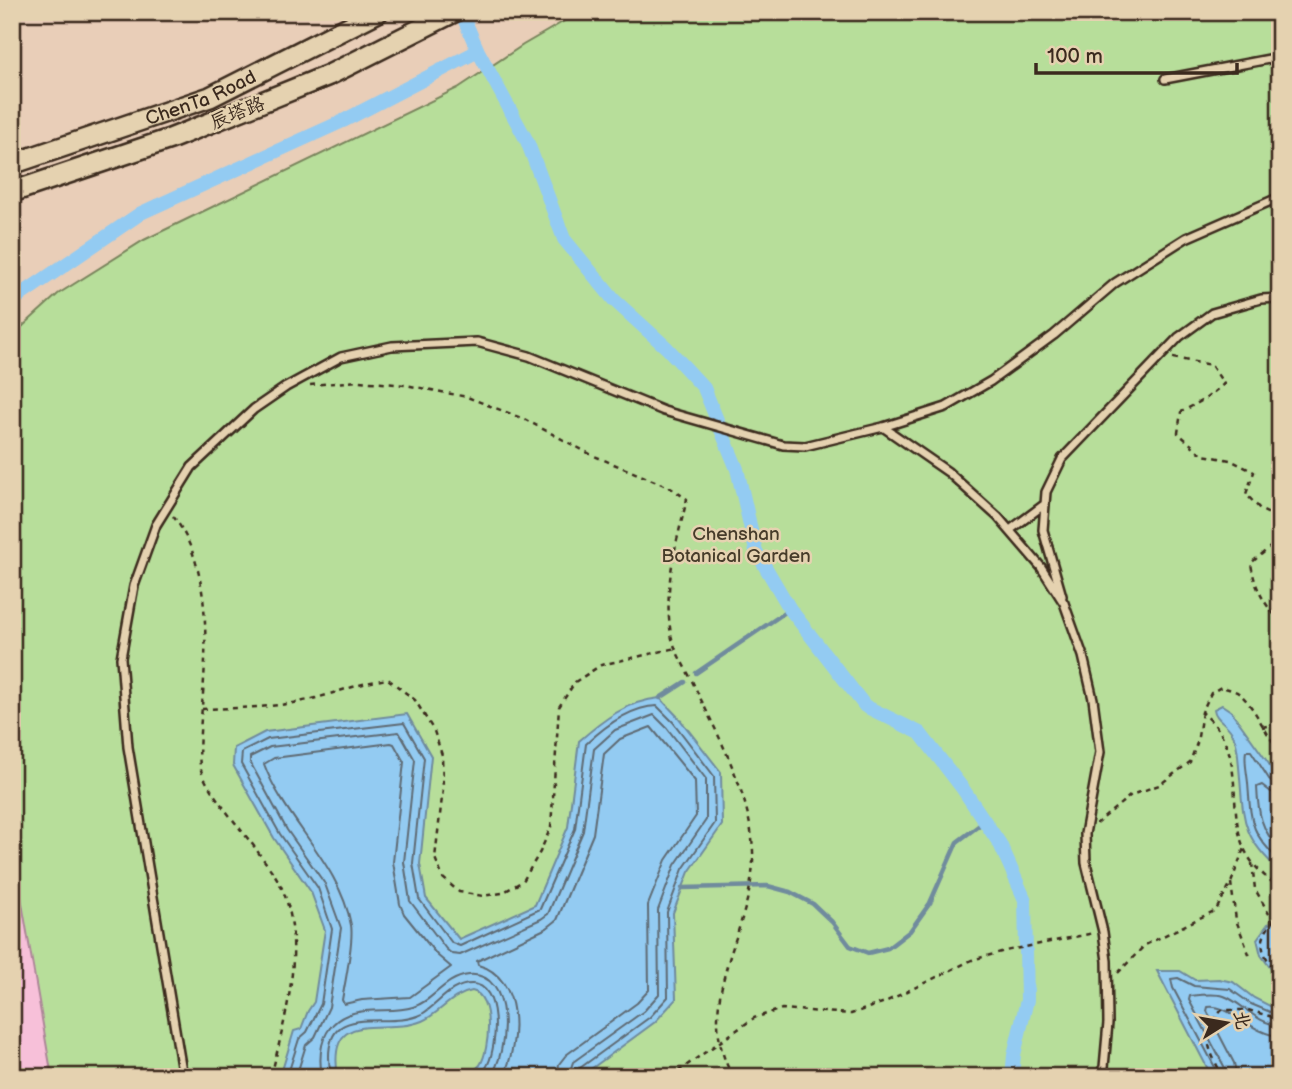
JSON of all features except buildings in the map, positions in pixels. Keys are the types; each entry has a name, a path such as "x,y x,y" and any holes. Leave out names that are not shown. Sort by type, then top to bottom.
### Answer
{"main road":[{"name":"ChenTa Road","path":"12,164 211,97 378,12"},
{"name":"辰塔路","path":"12,192 170,139 329,75 446,16"}],"lane":[{"path":"1165,79 1280,57"},
{"path":"183,1077 128,747 121,658 134,586 156,525 192,467 254,409 286,387 341,357 392,346 477,342 529,356 664,411 783,445 805,446 883,427 946,407 991,381 1054,335 1115,283 1186,238 1280,197"},
{"path":"1099,1077 1105,1056 1108,983 1103,932 1086,863 1085,834 1100,752 1093,699 1083,656 1043,530 1045,492 1062,459 1179,337 1212,313 1261,299 1280,298"},
{"path":"883,427 948,472 1010,530 1041,567 1064,603"},
{"path":"1010,530 1045,504"}],"path":[{"path":"1161,356 1210,365 1224,384 1205,399 1181,412 1178,433 1203,455 1230,460 1254,472 1246,494 1261,510 1280,519"},
{"path":"286,387 359,381 407,385 467,397 524,419 592,455 669,487 687,499 667,595 672,637 734,771 747,810 753,852 748,893 718,1006 718,1042 733,1077"},
{"path":"167,508 183,529 195,563 205,607 201,770 219,800 280,884 292,928 292,980 271,1077"},
{"path":"1280,539 1251,563 1254,584 1280,621"},
{"path":"202,709 255,708 297,702 333,694 362,683 388,679 415,699 434,731 442,755 443,789 435,858 443,878 459,892 482,895 502,893 523,881 551,827 559,707 575,682 601,665 676,648"},
{"path":"1085,834 1131,795 1158,785 1190,762 1197,743 1202,712 1211,693 1221,687 1238,693 1250,705 1262,727 1280,750"},
{"path":"1202,712 1218,729 1229,754 1236,815 1244,848 1263,876 1280,888"},
{"path":"1262,727 1280,723"},
{"path":"1108,983 1145,945 1216,910 1231,883 1244,848"},
{"path":"1251,860 1255,889 1273,921 1261,937 1262,946 1265,955 1280,975"},
{"path":"1231,883 1236,920 1251,959"},
{"path":"670,1077 754,1018 782,1009 851,1014 909,992 972,960 1013,949 1103,932"},
{"path":"1223,1077 1207,1043 1209,1028 1222,1010 1248,1010 1280,1018"}],"green space":[{"name":"Chenshan Botanical Garden","path":"580,12 1280,12 1280,1077 12,1077 12,336 58,294 144,240 458,88 523,45"}],"water":[{"path":"660,698 721,772 722,825 689,872 673,913 676,999 655,1022 580,1077 462,1077 480,1065 488,1036 484,1002 472,991 458,996 422,1021 407,1025 361,1028 349,1032 341,1040 337,1055 338,1077 280,1077 294,1031 301,1029 314,1002 325,930 311,892 274,838 233,765 234,748 265,732 407,714 431,756 420,864 426,898 459,939 535,905 568,827 579,741 626,707"},
{"path":"1222,705 1231,711 1280,783 1280,871 1257,847 1246,824 1236,742 1214,709"},
{"path":"1280,921 1280,981 1261,955 1257,939 1268,924"},
{"path":"1157,971 1180,971 1195,980 1219,979 1233,982 1254,998 1280,1011 1280,1077 1212,1077"}],"waterway":[{"path":"461,12 478,51 527,141 564,239 614,300 667,348 704,388 737,469 756,551 790,609 865,706 920,733 963,789 1000,844 1025,900 1027,1000 1014,1055 1012,1077"},
{"path":"12,301 141,213 343,121 478,51"},
{"path":"696,673 790,609"},
{"path":"660,698 685,682"},
{"path":"682,888 768,886 790,892 813,904 832,922 850,946 868,953 888,948 910,931 930,903 957,842 985,821"}]}
